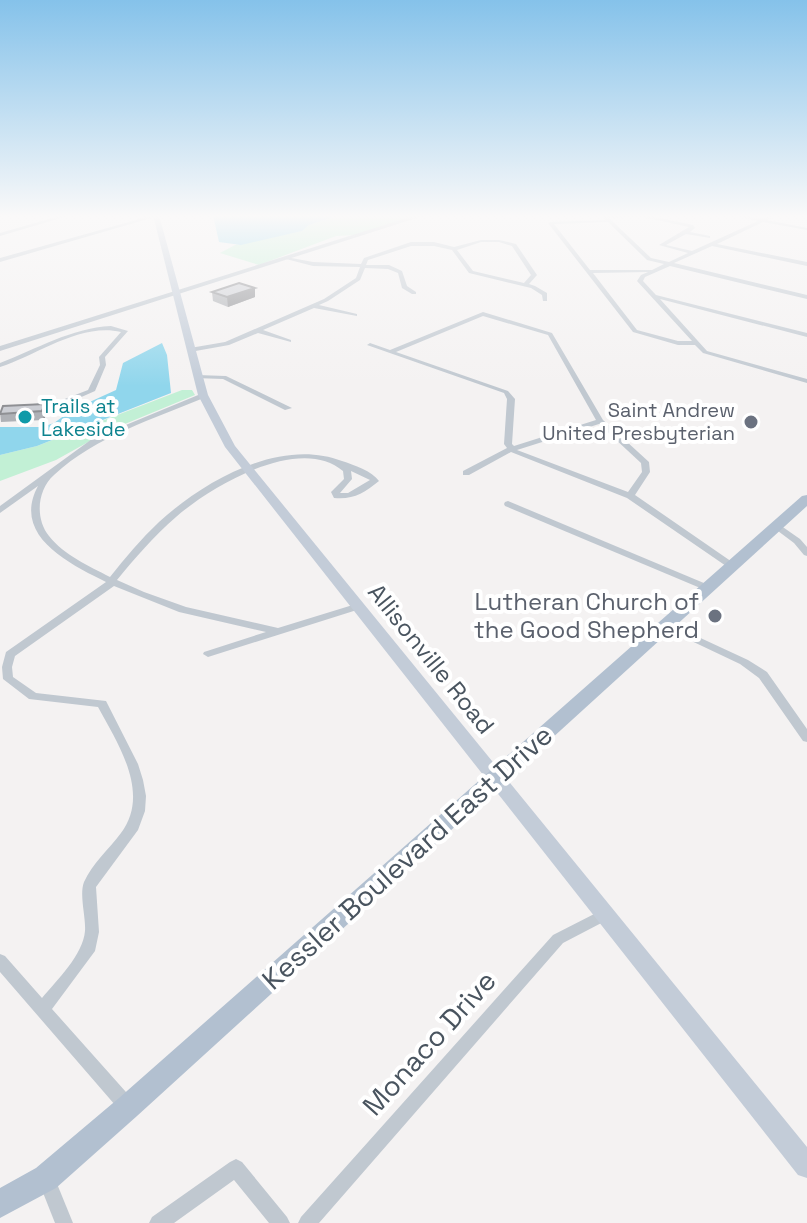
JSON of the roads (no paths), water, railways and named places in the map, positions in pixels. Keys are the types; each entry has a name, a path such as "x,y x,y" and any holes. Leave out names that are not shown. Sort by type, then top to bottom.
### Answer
{"main road":[{"name":"Allisonville Road","path":"170,272 203,395 222,434 248,471 807,1166"},
{"name":"Kessler Boulevard East Drive","path":"0,1204 46,1178 128,1107 807,499"}],"street":[{"path":"0,349 243,272"},
{"path":"190,350 219,346 314,306 358,279 360,272"},
{"path":"398,272 404,287 414,293"},
{"path":"471,272 525,285 543,292 545,300"},
{"path":"525,285 534,275 532,272"},
{"path":"588,272 635,331 678,343 696,343"},
{"path":"652,272 640,279 705,352 807,381"},
{"path":"702,272 807,297"},
{"path":"652,295 807,335"},
{"path":"314,306 355,315"},
{"path":"390,352 483,314 552,335 600,421 645,462 646,472 630,496"},
{"path":"0,365 30,350 101,327 119,328 125,334 102,357 103,365 91,391 58,404 16,406"},
{"path":"259,331 289,341"},
{"path":"370,345 507,393 511,399 508,441 511,449 522,456 630,496 732,566"},
{"path":"197,377 224,377 288,408"},
{"path":"0,510 98,439 203,395"},
{"path":"466,473 511,449 600,421"},
{"path":"42,1010 88,951 92,932 89,886 131,829 138,817 141,799 126,751 102,704 33,696 8,679 10,654 112,581 163,523 196,497 248,471 296,456 319,457 340,464 375,481 350,496 337,496 335,492 348,479 347,470 340,464"},
{"path":"47,477 34,503 40,531 57,550 112,581 182,612 275,631"},
{"path":"508,504 708,588"},
{"path":"777,526 807,553"},
{"path":"208,654 356,607"},
{"path":"666,625 744,662 763,675 807,738"},
{"name":"Monaco Drive","path":"307,1223 558,939 604,915"},
{"path":"0,961 128,1107"},
{"path":"158,1223 236,1168 281,1223"},
{"path":"46,1178 64,1223"}],"water":[{"path":"162,343 167,355 171,393 37,446 0,455 0,427 42,427 54,423 72,410 116,390 123,363"}],"place":[{"name":"Trails at Lakeside","path":"25,417"},
{"name":"Saint Andrew United Presbyterian","path":"751,422"},
{"name":"Lutheran Church of the Good Shepherd","path":"715,616"}]}
